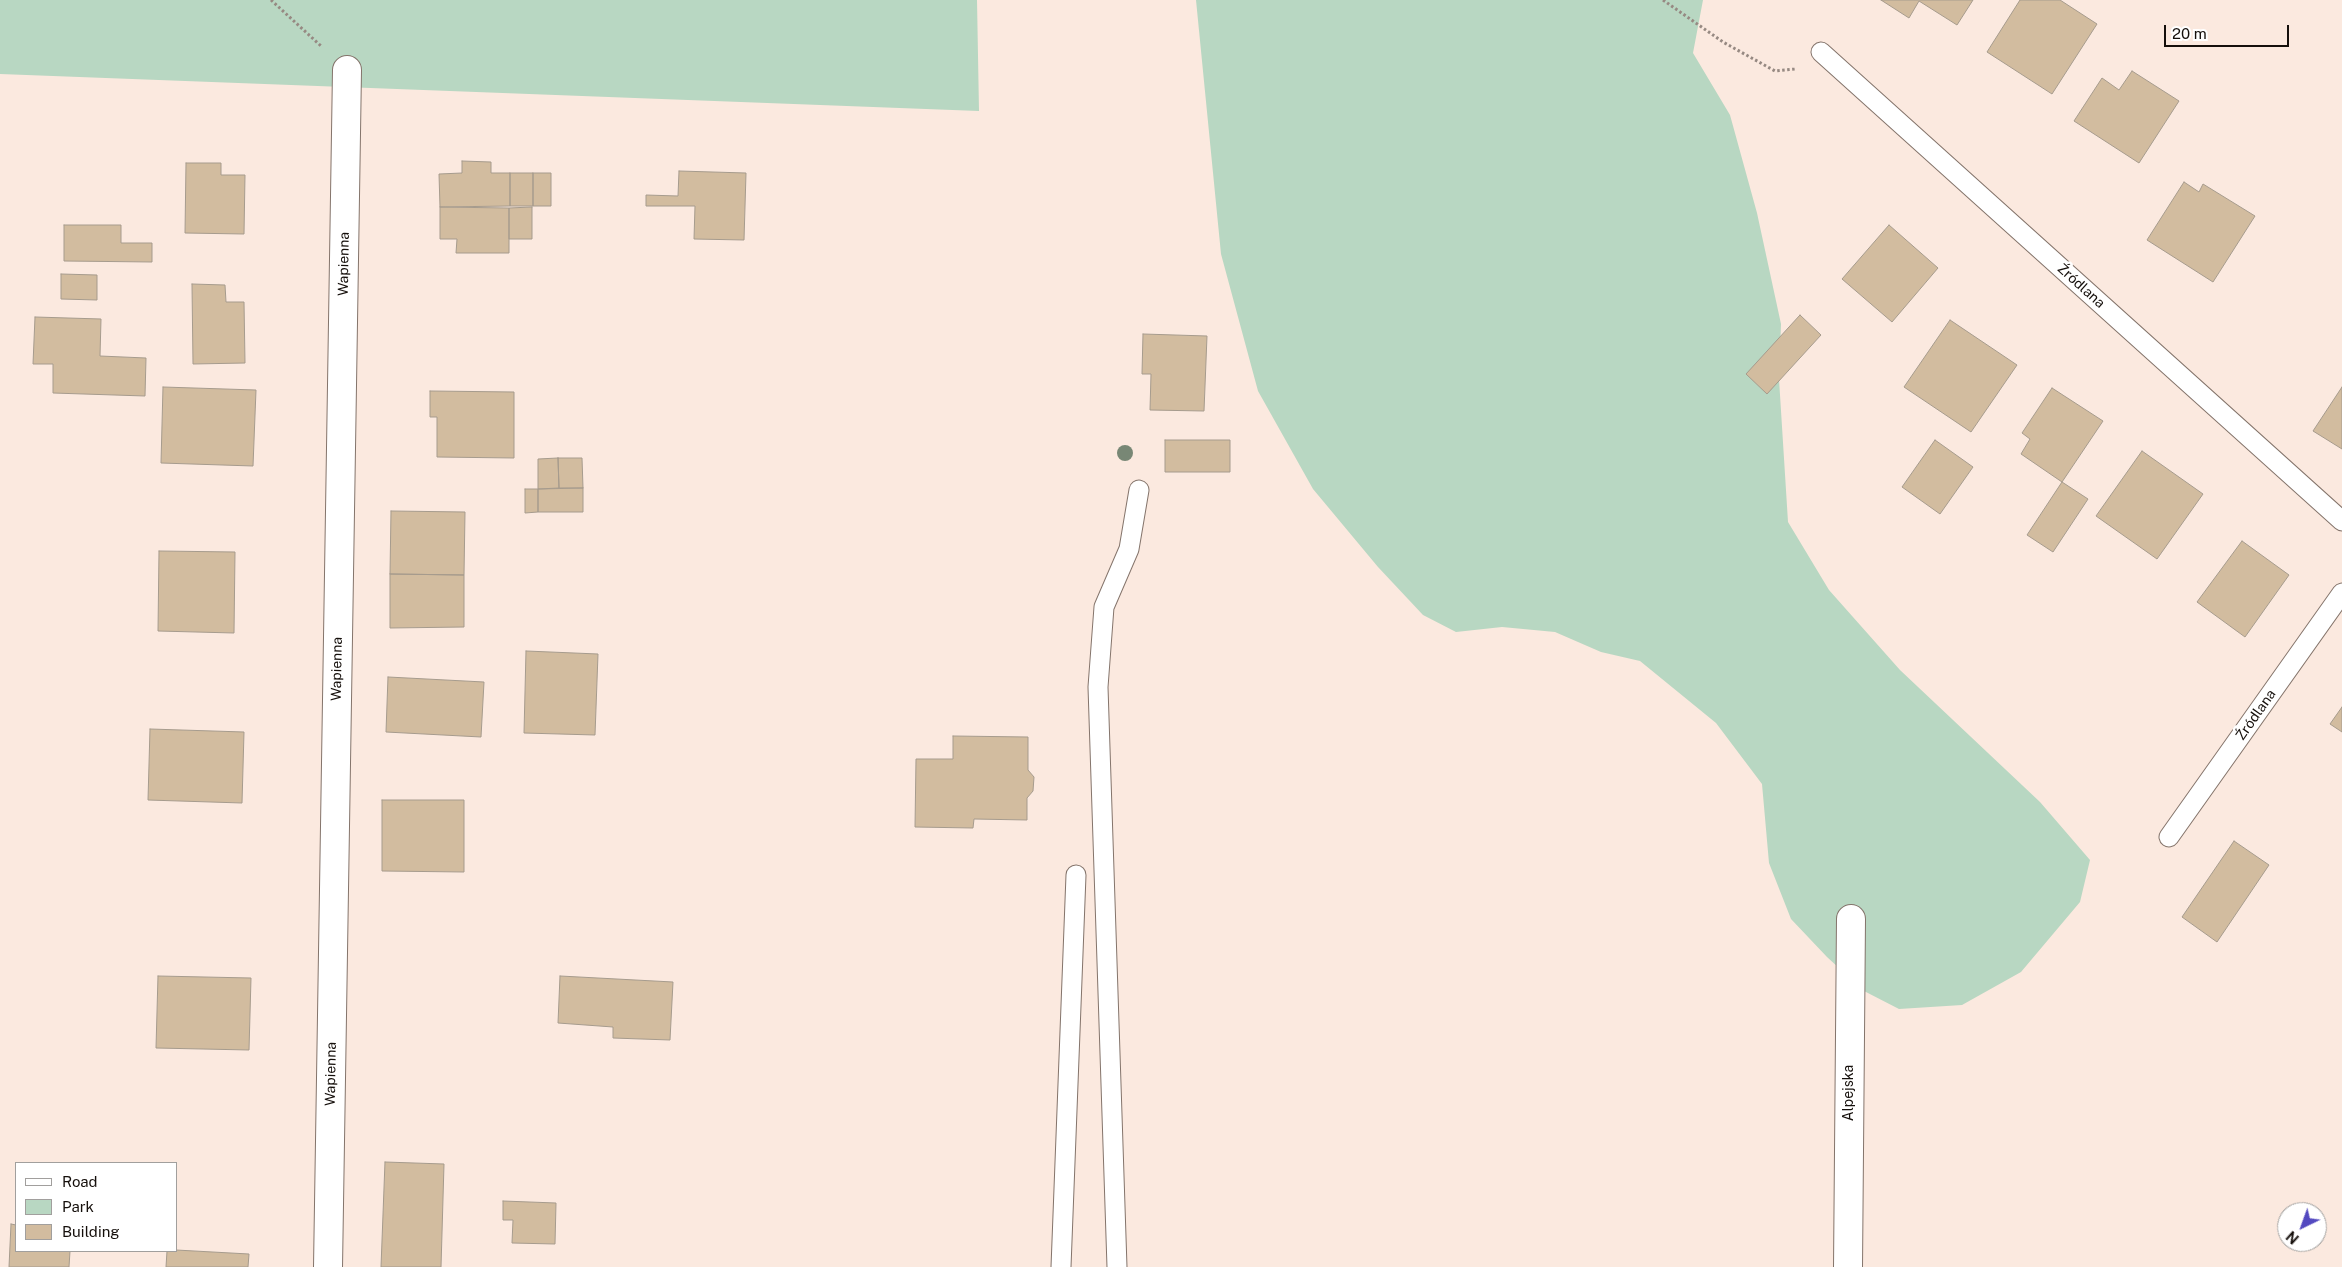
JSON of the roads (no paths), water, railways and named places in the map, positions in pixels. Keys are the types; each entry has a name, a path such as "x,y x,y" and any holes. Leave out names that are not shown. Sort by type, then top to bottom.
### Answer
{"street":[{"name":"Wapienna","path":"328,1267 347,70"},
{"name":"Alpejska","path":"1848,1267 1851,919"}],"lane":[{"name":"Źródlana","path":"1821,52 2342,521"},
{"path":"1117,1267 1098,687 1104,608 1129,549 1139,490"},
{"name":"Źródlana","path":"2169,836 2342,592"},
{"path":"1061,1267 1076,875"}]}
